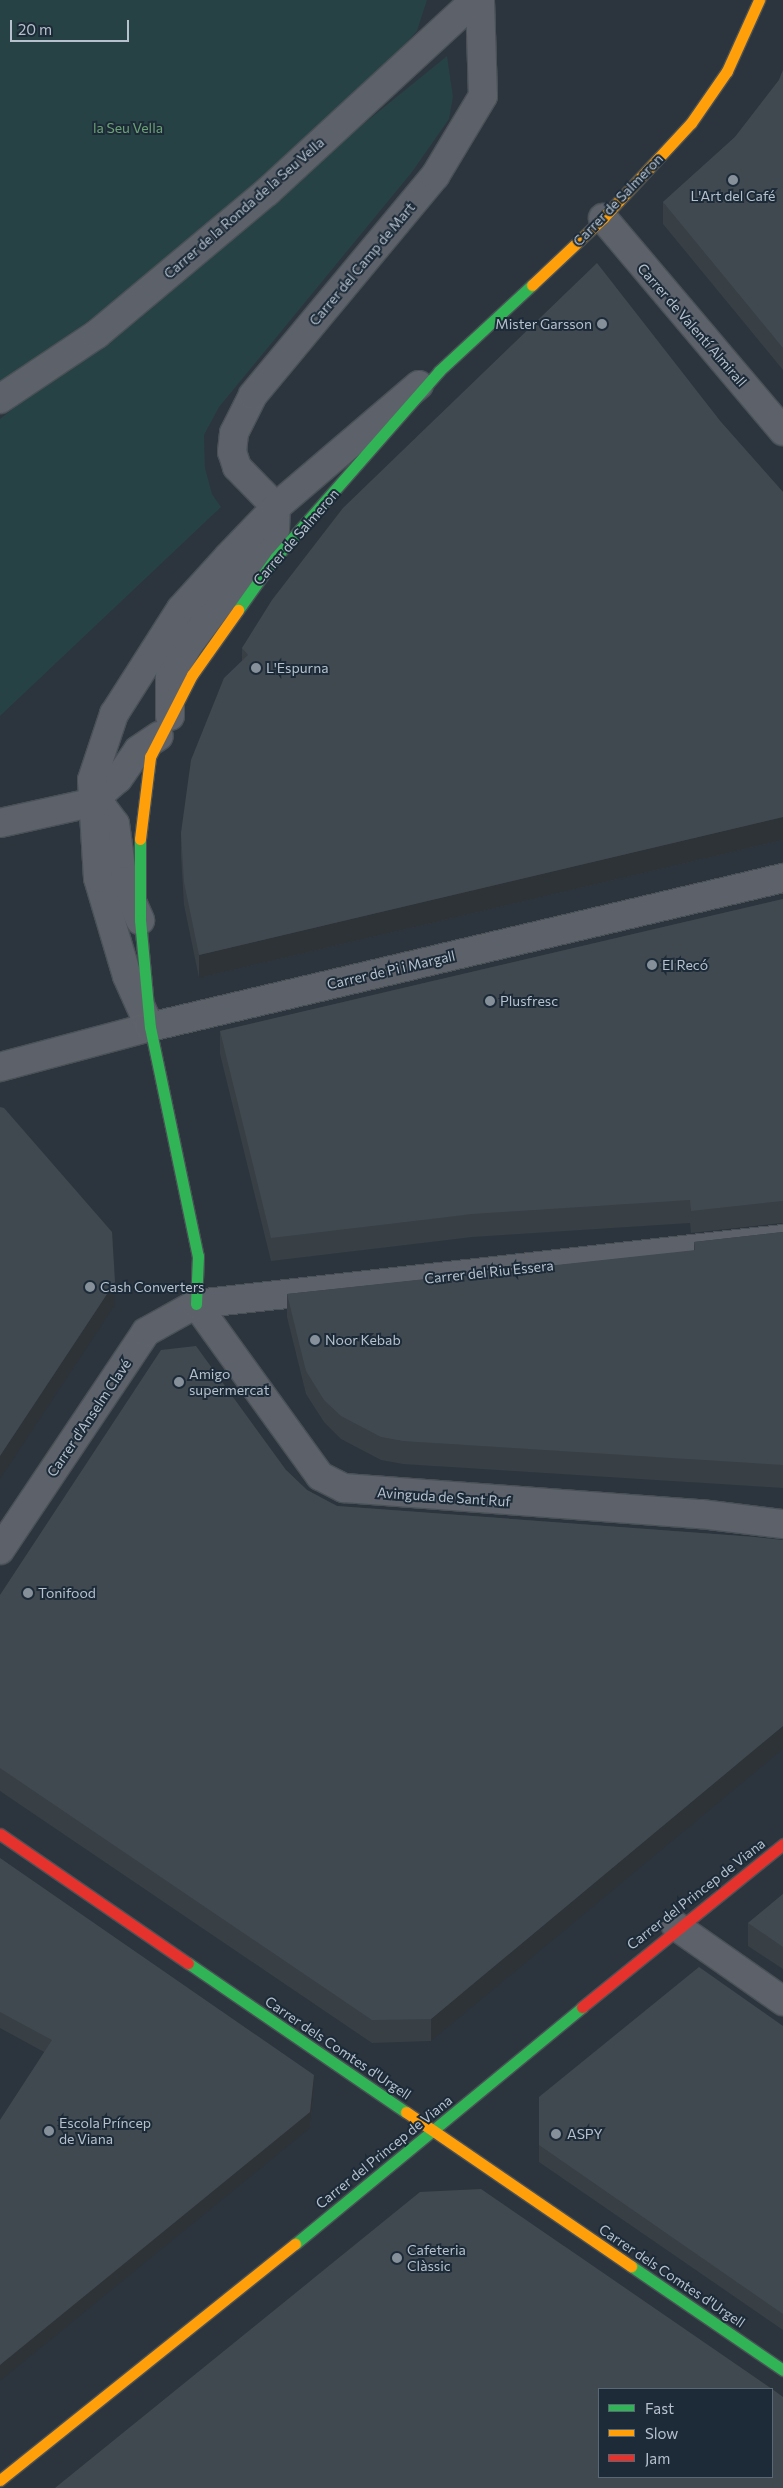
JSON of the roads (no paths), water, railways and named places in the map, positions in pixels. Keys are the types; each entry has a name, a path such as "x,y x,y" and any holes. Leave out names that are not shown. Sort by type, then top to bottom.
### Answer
{"street":[{"name":"Carrer de la Ronda de la Seu Vella","path":"0,399 97,334 252,204 475,0"},
{"name":"Carrer del Camp de Mart","path":"276,507 237,467 232,452 234,433 253,395 435,176 483,96 480,0"},
{"name":"Carrer de Salmeron","path":"150,1027 140,920 140,817 150,757 165,726 234,611 439,371 603,218 691,123 727,71 759,0"},
{"name":"Carrer de Valentí Almirall","path":"603,218 783,431"},
{"name":"Carrer de Salmeron","path":"150,1027 127,976 98,878 90,803 102,745 129,687 181,609 276,507 391,406 439,371"},
{"name":"Carrer de Salmeron","path":"90,803 118,778 138,750 165,726 170,677 189,644 276,530 276,507"},
{"name":"Carrer de Salmeron","path":"90,803 103,808 115,824 123,881 140,920"},
{"path":"0,823 90,803"},
{"name":"Carrer de Pi i Margall","path":"0,1067 150,1027 783,878"},
{"path":"150,1027 191,1214 198,1256 196,1304"},
{"name":"Carrer del Riu Essera","path":"196,1304 783,1239"},
{"name":"Avinguda de Sant Ruf","path":"196,1304 320,1476 344,1488 701,1514 783,1524"},
{"name":"Carrer d'Anselm Clavé","path":"0,1550 146,1332 196,1304"},
{"name":"Carrer dels Comtes d'Urgell","path":"0,1834 783,2370"},
{"name":"Carrer del Princep de Viana","path":"0,2480 434,2132 676,1926 783,1844"},
{"path":"676,1926 783,2001"}],"place":[{"name":"L'Art del Café","path":"733,180"},
{"name":"Mister Garsson","path":"602,324"},
{"name":"L'Espurna","path":"256,668"},
{"name":"El Recó","path":"652,965"},
{"name":"Plusfresc","path":"490,1001"},
{"name":"Cash Converters","path":"90,1287"},
{"name":"Noor Kebab","path":"315,1340"},
{"name":"Amigo supermercat","path":"179,1382"},
{"name":"Tonifood","path":"28,1593"},
{"name":"Escola Príncep de Viana","path":"49,2131"},
{"name":"ASPY","path":"556,2134"},
{"name":"Cafeteria Clàssic","path":"397,2258"}],"park label":[{"name":"la Seu Vella","path":"128,128"}]}
